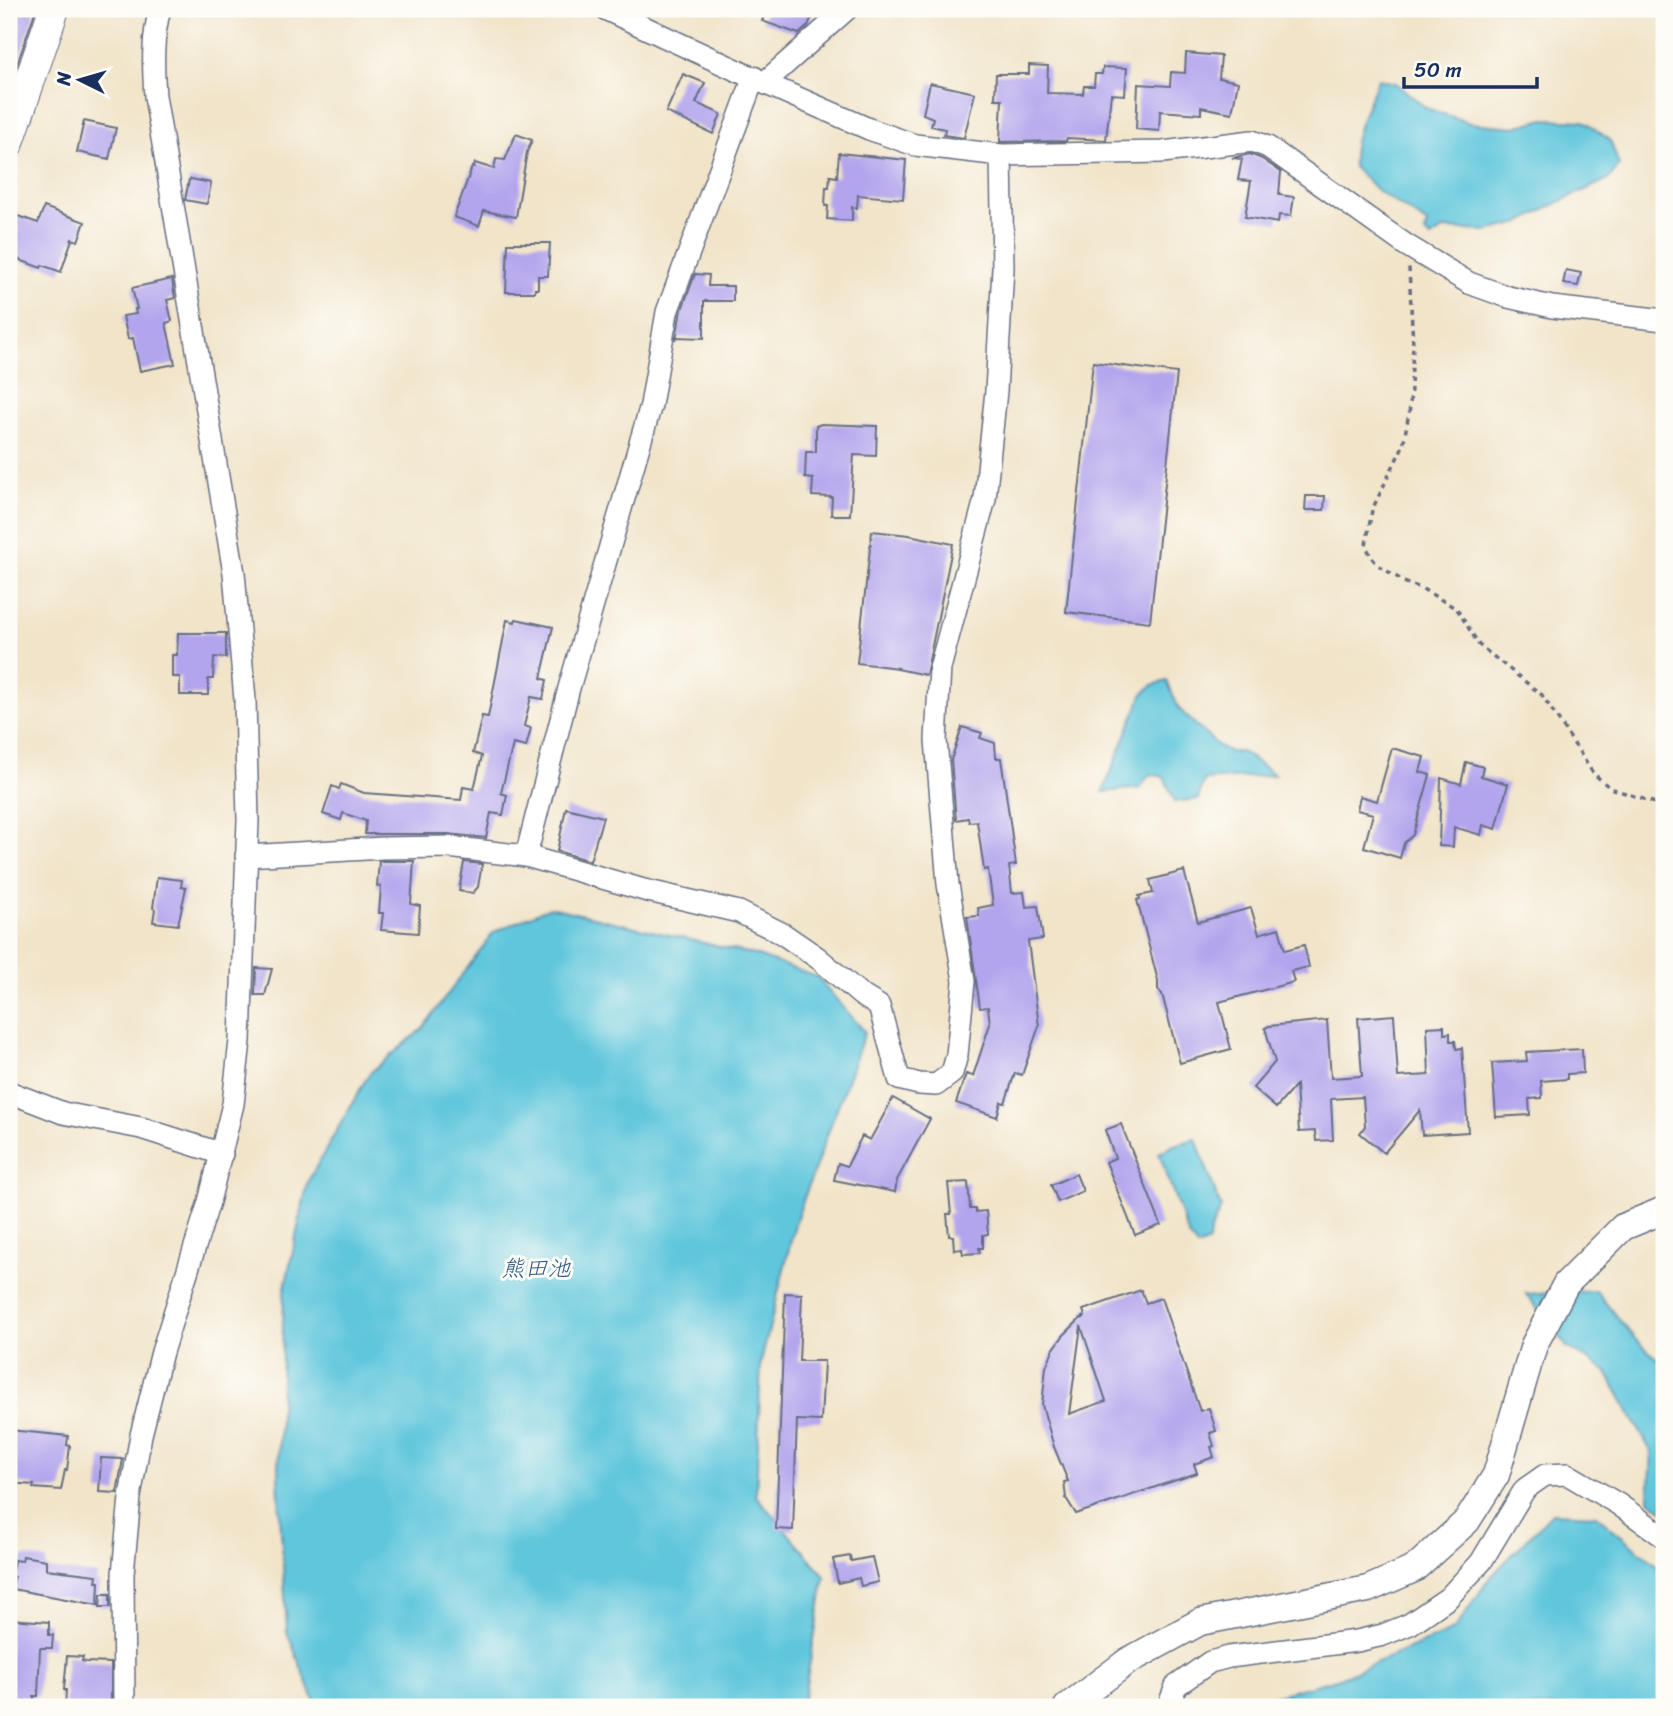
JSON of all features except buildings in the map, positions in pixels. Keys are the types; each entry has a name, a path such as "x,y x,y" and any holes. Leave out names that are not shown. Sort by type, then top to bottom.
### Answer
{"main road":[{"path":"9,142 54,9"}],"street":[{"path":"124,1707 123,1574 132,1485 141,1435 162,1352 222,1154 233,1104 240,1041 248,820 245,700 234,573 155,96 153,60 155,29 160,9"},
{"path":"605,9 869,129 915,145 1001,155 1163,152 1252,141 1268,148 1406,245 1469,283 1508,297 1564,309 1664,320"},
{"path":"526,856 569,688 651,405 667,312 759,80 847,9"},
{"path":"246,856 447,847 526,856 644,891 739,912 783,934 878,1006 900,1079 936,1085 952,1073 957,1055 964,981 948,884 936,740 940,668 985,499 996,391 1003,268 1001,155"},
{"path":"9,1092 63,1113 141,1128 222,1154"},
{"path":"1067,1707 1128,1661 1200,1622 1368,1589 1414,1569 1467,1521 1496,1475 1534,1345 1566,1284 1623,1227 1664,1210"},
{"path":"1168,1707 1176,1686 1210,1662 1229,1657 1357,1642 1410,1624 1448,1598 1481,1562 1525,1489 1545,1475 1567,1474 1618,1504 1664,1537"}],"path":[{"path":"1406,245 1413,345 1410,407 1403,446 1372,510 1366,545 1371,557 1378,565 1406,583 1421,588 1457,609 1479,645 1542,695 1593,773 1610,788 1664,806"}],"water":[{"path":"1378,79 1397,84 1426,108 1470,123 1515,127 1544,119 1583,121 1610,140 1619,165 1609,179 1520,223 1487,231 1444,229 1431,238 1425,233 1427,223 1379,192 1353,167 1357,133"},
{"path":"1167,681 1179,709 1217,745 1230,752 1242,752 1275,775 1204,780 1198,799 1175,802 1164,777 1150,774 1140,788 1103,792 1142,695 1153,685"},
{"name":"熊田池","path":"550,907 755,955 817,977 865,1032 796,1220 761,1362 756,1496 825,1576 802,1707 317,1707 287,1632 278,1478 284,1292 308,1181 369,1074 422,1029 494,932"},
{"path":"1196,1139 1221,1208 1210,1231 1209,1242 1197,1247 1189,1237 1159,1153 1174,1145"},
{"path":"1596,1291 1635,1339 1664,1365 1664,1511 1649,1500 1652,1453 1606,1371 1567,1347 1526,1294"},
{"path":"1552,1513 1596,1515 1664,1571 1664,1707 1232,1707 1337,1679 1454,1630 1489,1579"}]}
